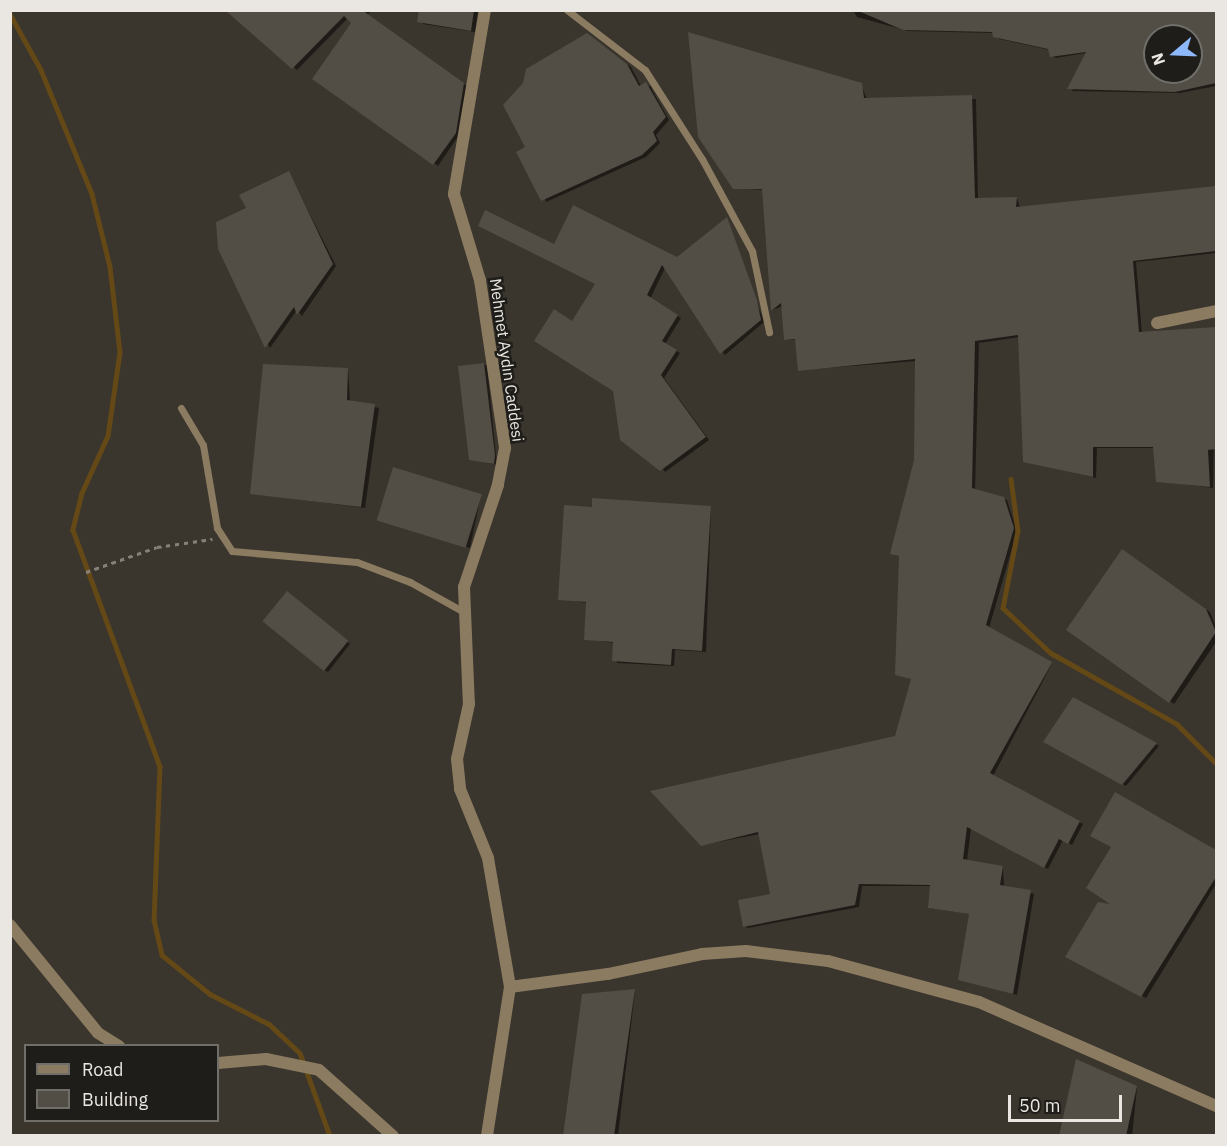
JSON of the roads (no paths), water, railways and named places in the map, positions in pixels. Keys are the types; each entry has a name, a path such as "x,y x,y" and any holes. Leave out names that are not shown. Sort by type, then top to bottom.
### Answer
{"street":[{"name":"Mehmet Aydın Caddesi","path":"484,10 454,194 480,280 505,448 462,611 469,704 457,759 460,789 488,858 510,987 488,1136"},
{"path":"1157,323 1216,311"},
{"path":"10,925 98,1033 116,1044"},
{"path":"510,987 608,974 702,954 746,951 828,961 980,1002 1216,1106"},
{"path":"219,1063 266,1059 303,1069 319,1070 393,1136"}],"lane":[{"path":"567,10 645,70 702,159 752,251 769,332"},
{"path":"181,408 203,445 220,538 239,554 357,562 410,582 462,611"}],"waterway":[{"path":"10,14 41,70 92,194 110,267 120,352 108,436 82,493 73,530 160,766 154,920 162,955 210,994 269,1024 300,1053 330,1136"},
{"path":"1011,479 1018,531 1003,608 1051,653 1177,724 1216,763"}]}
